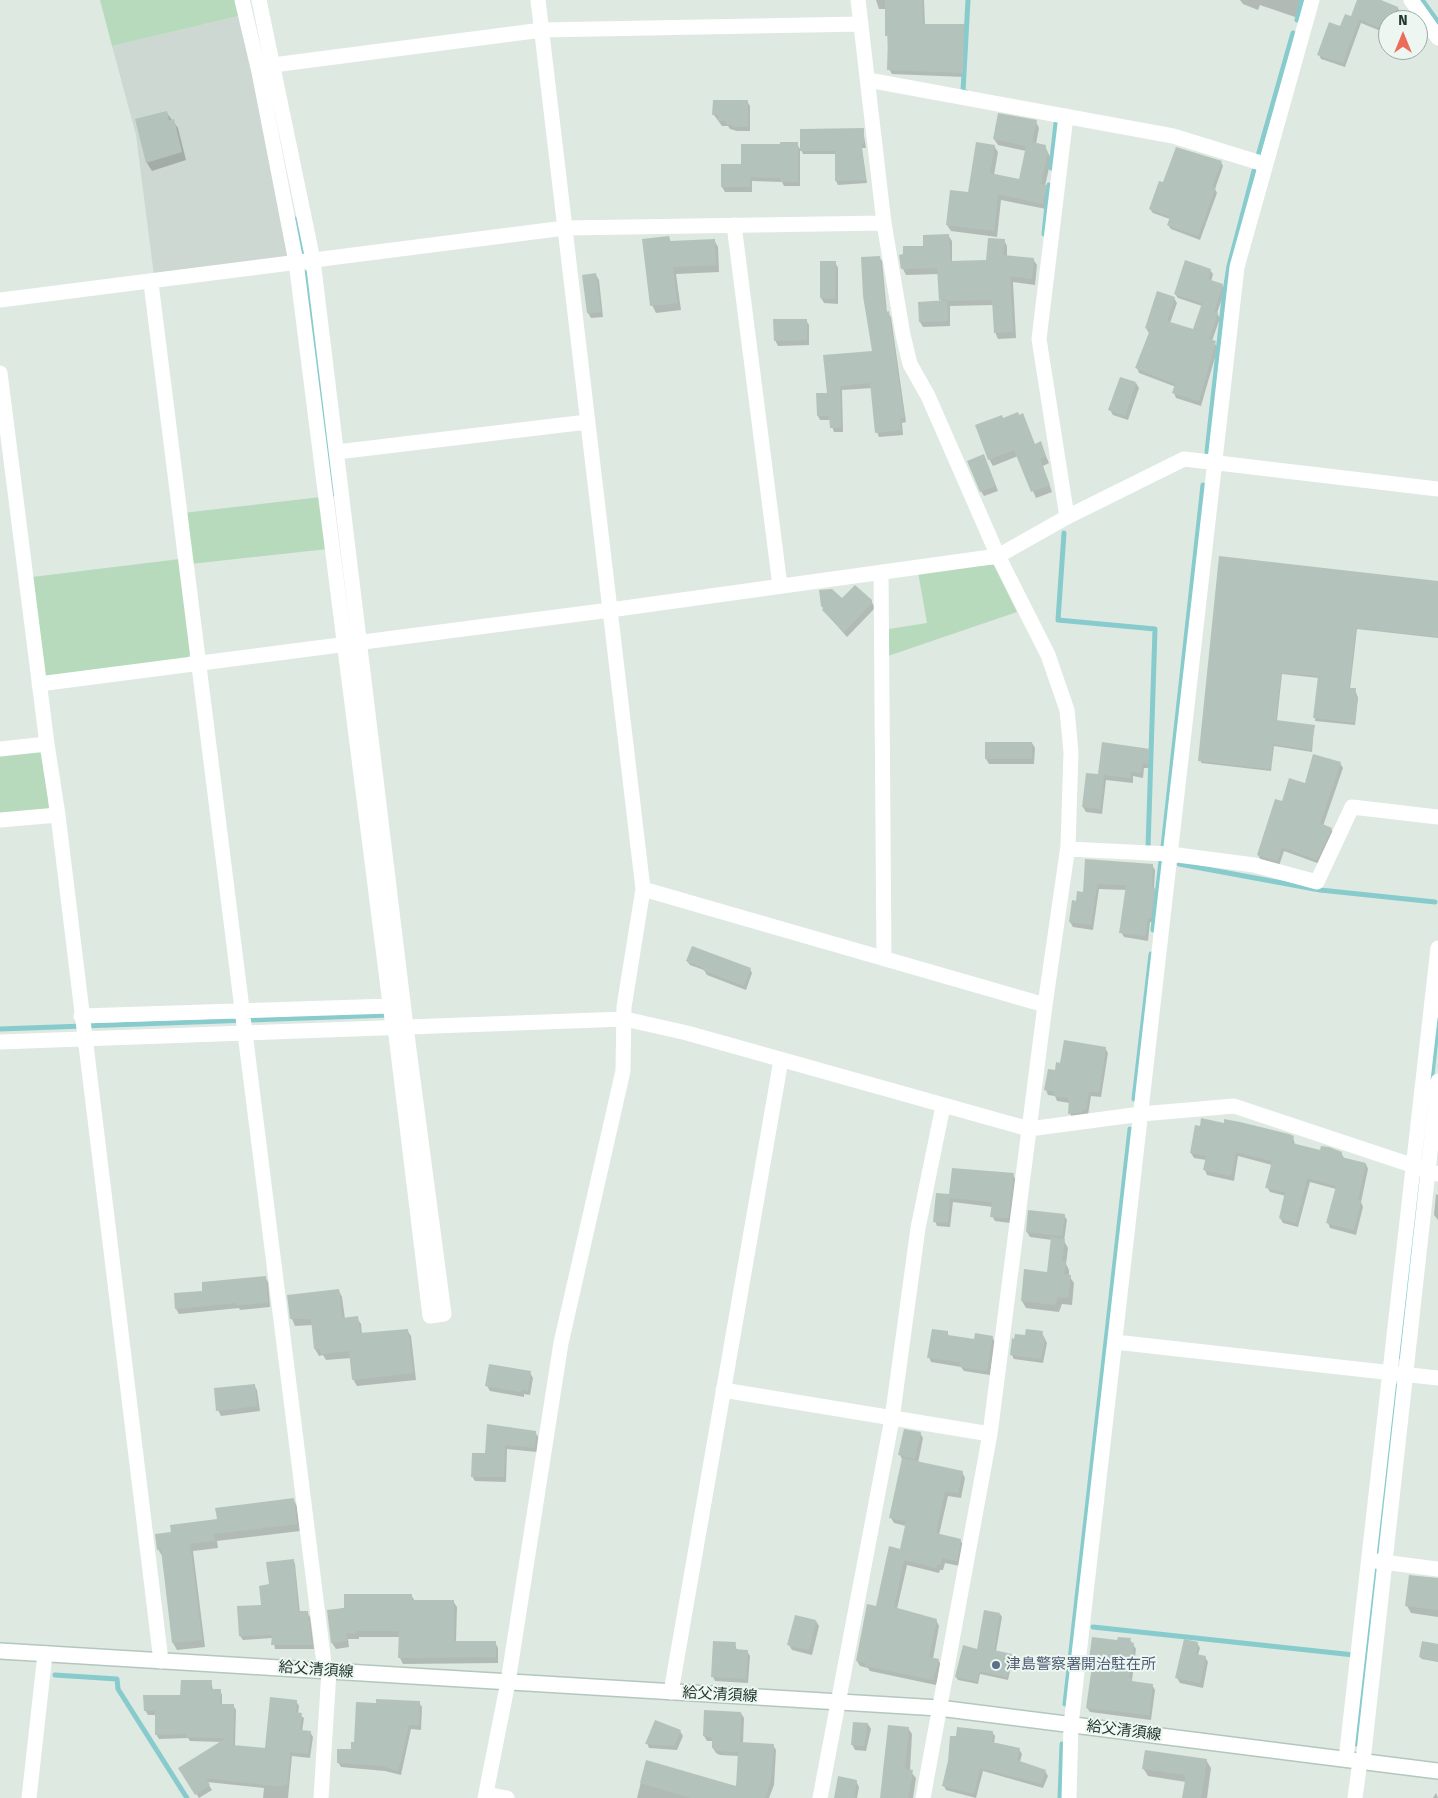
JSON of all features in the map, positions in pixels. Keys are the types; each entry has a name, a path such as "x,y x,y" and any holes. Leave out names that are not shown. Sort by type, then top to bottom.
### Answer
{"street":[{"path":"242,0 259,72 296,262 394,1020 430,1316 444,1314 394,1020 361,642 313,260 259,0"},
{"path":"507,1798 486,1796 508,1682 561,1343 623,1071 624,1007 643,889 538,0"},
{"path":"858,0 884,223 903,336 910,364 928,396 998,556 1048,655 1067,710 1071,752 1068,849 1045,1005 990,1434 923,1798"},
{"path":"1069,1798 1071,1725 1237,267 1264,164 1312,0"},
{"path":"1411,0 1438,38"},
{"path":"273,65 542,30 861,24"},
{"path":"868,80 1173,136 1264,164"},
{"path":"1066,116 1039,339 1067,517"},
{"path":"0,300 151,283 296,262 565,228 884,223"},
{"path":"734,225 780,586"},
{"path":"151,283 327,1671 321,1798"},
{"path":"0,373 46,744 58,815 82,1027 161,1661"},
{"path":"337,452 587,422"},
{"path":"39,684 610,610 998,556 1067,517 1184,459 1438,489"},
{"path":"881,572 884,959"},
{"path":"0,749 46,744"},
{"path":"1068,849 1170,854 1254,865 1317,882 1352,807 1438,817"},
{"path":"0,820 58,815"},
{"path":"643,889 1045,1005"},
{"path":"1355,1798 1369,1561 1438,948"},
{"path":"82,1027 244,1021 625,1019 687,1033 1029,1129 1140,1114 1234,1106 1433,1172"},
{"path":"0,1042 82,1027 244,1021 394,1020"},
{"path":"670,1692 781,1060"},
{"path":"1357,1760 1385,1562 1406,1375 1433,1172 1438,1081"},
{"path":"820,1798 892,1419 918,1228 943,1106"},
{"path":"1115,1342 1438,1378"},
{"path":"723,1390 990,1434"},
{"path":"1369,1561 1438,1569"},
{"name":"給父清須線","path":"0,1651 939,1708 1438,1771"},
{"path":"29,1798 45,1654"}],"shaded area":[{"path":"239,16 254,73 290,256 154,276 136,135 112,46"}],"green space":[{"path":"100,0 236,0 239,16 112,46"},
{"path":"321,497 328,549 190,564 183,513"},
{"path":"180,559 191,653 187,659 49,677 44,674 32,577"},
{"path":"994,565 1017,612 888,656 889,629 927,623 918,572"},
{"path":"38,748 43,752 49,808 46,812 0,815 0,753"}],"building":[{"path":"885,0 922,0 923,24 964,24 963,73 887,70 888,36 885,36"},
{"path":"1357,0 1381,0 1398,7 1397,10 1378,10 1378,27 1351,16"},
{"path":"1345,14 1359,19 1343,63 1317,55 1329,22 1340,26"},
{"path":"713,100 748,100 748,127 733,127 733,125 726,125 726,121 718,121 718,115 712,115"},
{"path":"167,111 169,120 174,119 182,152 146,163 135,119"},
{"path":"998,113 1037,120 1032,142 1046,145 1045,151 1048,152 1041,184 1047,185 1043,204 998,194 994,231 946,225 950,190 968,192 976,142 995,145 990,173 1019,179 1026,146 993,139"},
{"path":"864,128 864,144 861,144 866,180 835,181 835,151 800,151 800,129"},
{"path":"780,142 798,142 798,182 780,182 780,178 750,177 750,187 721,187 721,164 741,164 741,144 780,144"},
{"path":"1176,147 1222,161 1212,186 1216,187 1198,236 1167,225 1170,217 1149,209 1159,181 1163,182"},
{"path":"949,234 950,261 986,260 988,238 1005,239 1003,255 1034,258 1032,279 1010,276 1013,332 994,333 992,300 939,301 937,268 901,269 899,255 903,254 903,246 923,246 923,235"},
{"path":"669,236 670,241 715,239 716,265 673,267 677,303 650,306 642,239"},
{"path":"880,256 886,312 889,311 904,418 900,418 901,430 875,433 870,383 840,386 841,428 830,428 829,416 817,416 816,393 827,393 823,355 872,351 863,296 861,257"},
{"path":"1185,260 1211,269 1208,279 1223,284 1214,311 1218,312 1209,339 1216,341 1199,401 1172,393 1175,384 1135,368 1150,330 1145,328 1157,291 1175,297 1167,321 1193,329 1202,303 1174,294"},
{"path":"820,261 836,261 835,299 820,298"},
{"path":"596,273 601,312 587,313 582,275"},
{"path":"947,300 948,321 919,322 918,302"},
{"path":"773,319 807,319 807,340 774,341"},
{"path":"1120,377 1136,382 1125,416 1108,410"},
{"path":"1018,412 1019,415 1023,413 1035,444 1041,441 1046,456 1040,459 1050,485 1031,492 1014,450 988,460 975,425 1002,415 1003,418"},
{"path":"984,454 996,486 980,492 967,461"},
{"path":"1219,556 1438,581 1438,637 1356,628 1349,688 1356,688 1355,696 1358,696 1355,723 1313,718 1318,676 1281,673 1276,720 1315,725 1311,750 1273,744 1270,769 1198,761"},
{"path":"855,585 872,600 872,603 844,632 822,610 819,590 832,589 842,598"},
{"path":"985,742 1032,742 1032,759 985,759"},
{"path":"1102,742 1150,749 1148,764 1142,763 1141,773 1131,772 1130,778 1104,775 1100,809 1082,807 1086,773 1098,774"},
{"path":"1313,754 1341,762 1320,823 1332,828 1317,860 1282,847 1277,861 1257,855 1275,799 1282,801 1289,778 1305,783"},
{"path":"1085,859 1153,864 1152,887 1155,888 1151,918 1148,918 1145,936 1119,933 1126,885 1097,884 1091,925 1069,922 1072,900 1076,901 1077,891 1083,892"},
{"path":"692,946 751,968 744,986 703,970 704,968 686,961"},
{"path":"1064,1040 1106,1047 1099,1092 1089,1092 1086,1110 1083,1110 1083,1112 1068,1114 1069,1098 1053,1096 1054,1092 1044,1090 1048,1069 1055,1070 1056,1062 1060,1063"},
{"path":"1201,1118 1224,1123 1224,1119 1289,1134 1294,1136 1292,1143 1320,1150 1321,1146 1329,1147 1342,1152 1341,1157 1366,1163 1358,1200 1361,1201 1354,1230 1326,1223 1336,1186 1307,1178 1296,1223 1279,1218 1285,1192 1265,1188 1272,1161 1236,1152 1231,1176 1203,1170 1206,1156 1190,1153 1195,1125 1200,1126"},
{"path":"952,1168 1014,1173 1008,1218 990,1217 992,1202 950,1198 948,1223 933,1222 936,1193 949,1194"},
{"path":"1028,1210 1065,1214 1062,1236 1026,1232"},
{"path":"1051,1237 1065,1239 1062,1261 1066,1261 1064,1274 1071,1275 1068,1298 1058,1297 1055,1305 1021,1301 1024,1269 1047,1272"},
{"path":"266,1276 268,1303 236,1305 236,1303 175,1309 174,1293 202,1291 202,1282"},
{"path":"339,1289 342,1318 358,1316 360,1333 408,1329 413,1373 352,1380 349,1351 321,1354 320,1349 314,1349 311,1319 290,1319 287,1295"},
{"path":"932,1329 948,1331 948,1335 974,1339 975,1333 993,1336 987,1371 960,1367 960,1362 927,1358"},
{"path":"1026,1329 1043,1331 1042,1337 1045,1338 1041,1359 1010,1355 1012,1338 1014,1339 1015,1334 1025,1335"},
{"path":"489,1364 531,1371 528,1391 522,1389 521,1392 485,1386"},
{"path":"255,1384 257,1406 216,1411 214,1388"},
{"path":"487,1424 536,1431 535,1448 505,1445 504,1477 471,1477 472,1453 485,1453"},
{"path":"904,1429 921,1432 915,1459 898,1455"},
{"path":"902,1458 963,1471 958,1493 945,1491 936,1533 961,1539 957,1561 942,1558 940,1565 937,1565 936,1568 904,1560 894,1607 937,1619 929,1657 939,1659 933,1680 865,1666 866,1663 856,1661 867,1604 876,1606 889,1546 900,1549 906,1521 889,1518"},
{"path":"294,1498 297,1524 214,1534 215,1541 190,1544 202,1640 172,1643 161,1549 157,1550 155,1534 171,1532 170,1525 217,1519 215,1508"},
{"path":"294,1559 298,1611 308,1611 312,1645 271,1645 272,1635 239,1636 237,1606 261,1605 259,1586 269,1584 266,1562"},
{"path":"1409,1575 1438,1578 1438,1610 1405,1606"},
{"path":"344,1594 412,1594 412,1600 454,1600 454,1641 496,1641 496,1657 398,1658 399,1631 356,1631 356,1634 346,1633 347,1641 331,1643 327,1610 344,1608"},
{"path":"984,1610 1000,1613 994,1650 1012,1654 1007,1677 979,1671 977,1681 955,1677 963,1645 977,1649"},
{"path":"795,1615 816,1620 809,1650 787,1645"},
{"path":"1092,1637 1117,1640 1118,1637 1131,1638 1130,1642 1134,1643 1129,1678 1132,1678 1132,1681 1153,1684 1149,1715 1086,1708 1092,1666 1088,1666"},
{"path":"1184,1639 1198,1642 1196,1654 1206,1656 1200,1683 1175,1678"},
{"path":"713,1641 736,1642 735,1649 748,1650 746,1679 711,1677"},
{"path":"1422,1641 1438,1644 1438,1661 1419,1657"},
{"path":"181,1680 212,1680 211,1689 221,1689 220,1704 234,1704 233,1745 265,1748 270,1697 297,1700 296,1712 302,1713 300,1730 311,1731 308,1754 290,1752 287,1785 282,1785 282,1787 206,1778 210,1785 195,1795 178,1768 226,1738 186,1737 186,1734 155,1735 155,1710 144,1711 143,1695 180,1695"},
{"path":"376,1699 420,1701 419,1725 409,1725 398,1771 382,1766 337,1763 337,1749 351,1749 351,1742 354,1742 356,1702 376,1703"},
{"path":"704,1710 741,1712 740,1742 774,1744 771,1779 765,1798 692,1798 640,1783 646,1760 736,1786 738,1752 716,1751 716,1749 712,1748 712,1737 703,1736"},
{"path":"655,1720 681,1730 674,1746 645,1744"},
{"path":"853,1722 868,1723 864,1746 851,1745"},
{"path":"888,1725 909,1727 905,1767 906,1769 913,1770 908,1798 880,1798"},
{"path":"957,1727 993,1731 992,1742 1020,1748 1017,1760 1046,1770 1041,1784 980,1768 974,1794 942,1786 948,1761 950,1736 956,1736"},
{"path":"1145,1750 1207,1759 1201,1798 1182,1798 1186,1775 1142,1769"},
{"path":"838,1776 857,1780 854,1798 834,1798"}],"waterway":[{"path":"966,92 963,91 968,0"},
{"path":"1297,20 1302,0"},
{"path":"1422,0 1438,22"},
{"path":"1258,156 1293,33"},
{"path":"1051,168 1056,123"},
{"path":"1207,452 1229,266 1254,171"},
{"path":"1044,234 1049,185"},
{"path":"295,219 302,253"},
{"path":"305,273 334,494"},
{"path":"1163,847 1203,485"},
{"path":"1064,533 1058,620 1155,629 1148,848"},
{"path":"1153,930 1161,861"},
{"path":"1179,864 1320,890 1435,902"},
{"path":"1134,1099 1151,954"},
{"path":"0,1029 389,1015"},
{"path":"1431,1084 1438,1020"},
{"path":"1065,1704 1130,1129"},
{"path":"1400,1357 1420,1179"},
{"path":"1377,1556 1397,1386"},
{"path":"1356,1744 1376,1567"},
{"path":"1093,1627 1354,1655"},
{"path":"55,1675 117,1679 118,1689 187,1798"},
{"path":"1060,1798 1062,1744"}],"place":[{"name":"津島警察署開治駐在所","path":"996,1665"}]}
